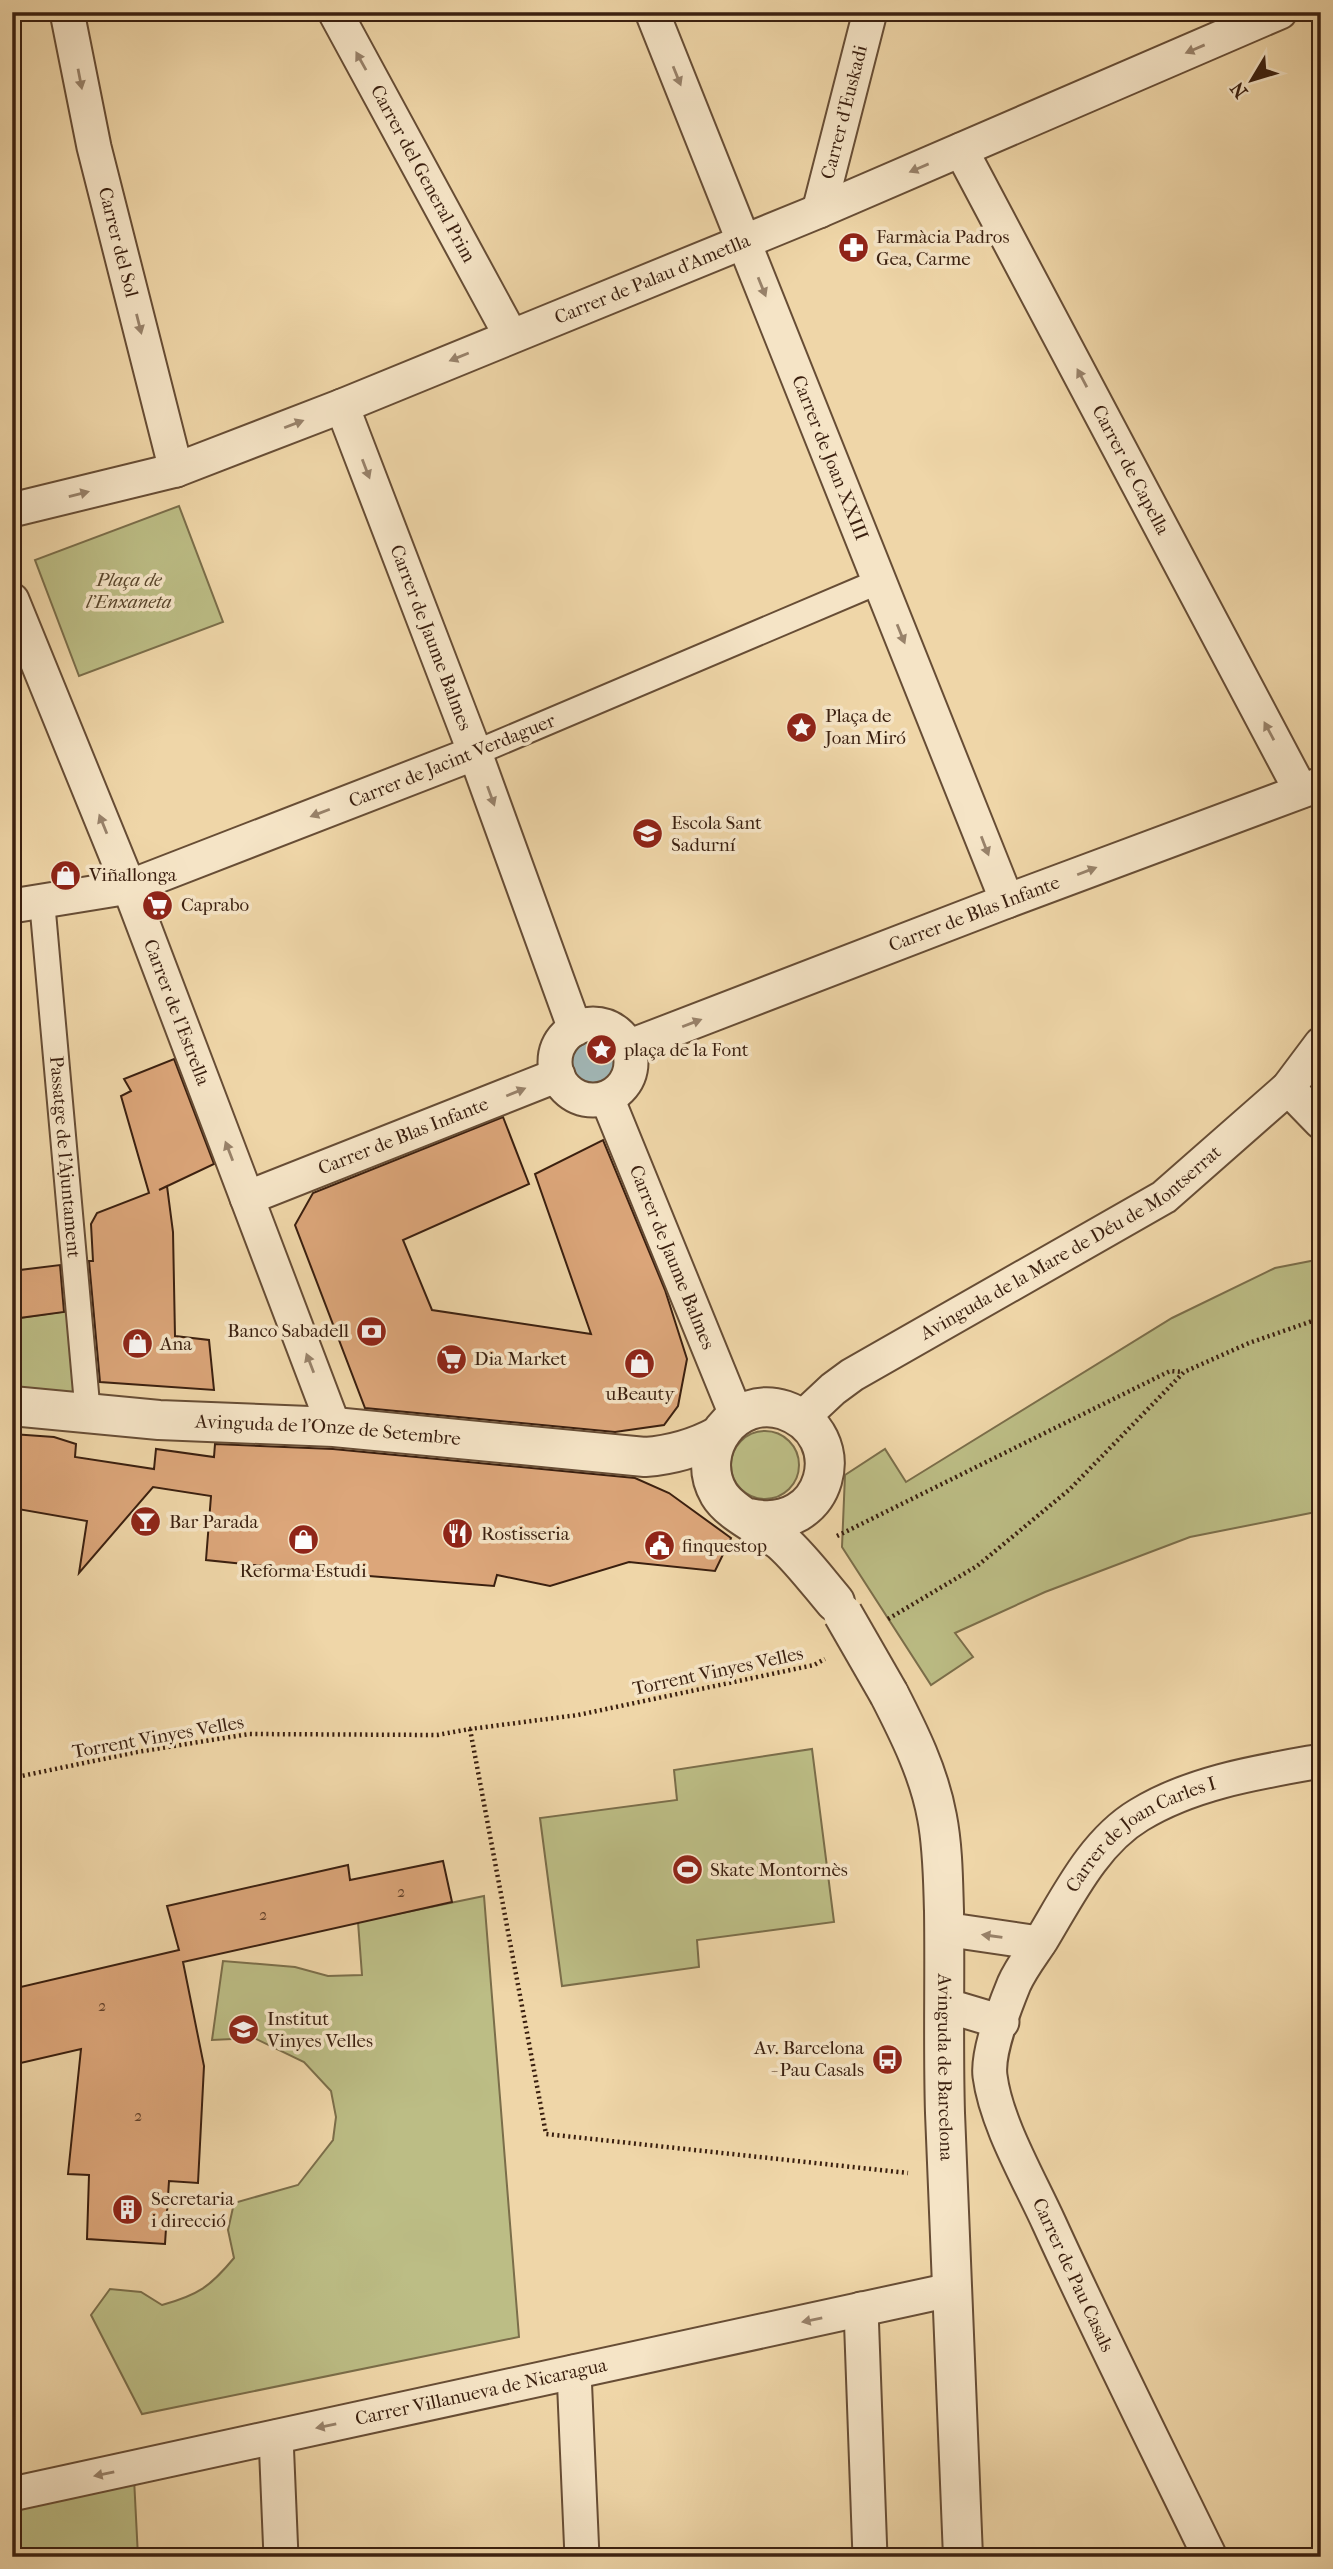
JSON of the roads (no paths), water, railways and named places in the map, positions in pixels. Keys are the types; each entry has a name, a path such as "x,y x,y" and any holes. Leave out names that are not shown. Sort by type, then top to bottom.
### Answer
{"street":[{"name":"Carrer del Sol","path":"67,12 94,147 176,470"},
{"name":"Carrer del General Prim","path":"335,12 511,336"},
{"name":"Carrer de Joan XXIII","path":"652,12 1007,901"},
{"name":"Carrer d'Euskadi","path":"818,211 870,12"},
{"name":"Carrer de Palau d'Ametlla","path":"12,510 176,470 342,406 744,243 1280,12"},
{"name":"Carrer de Capella","path":"961,150 1311,787"},
{"name":"Carrer de Jaume Balmes","path":"342,406 475,753 575,1029"},
{"name":"Carrer de Jacint Verdaguer","path":"27,904 129,887 475,753 880,581"},
{"name":"Carrer de l'Estrella","path":"12,600 129,887 334,1427"},
{"name":"Carrer de Blas Infante","path":"628,1047 1311,787"},
{"name":"Passatge de l'Ajuntament","path":"27,904 88,1415"},
{"path":"590,1024 606,1026 622,1036 628,1047 632,1056 631,1072 620,1090 607,1098 595,1101 577,1097 563,1086 556,1069 556,1052 564,1037 575,1029 590,1024"},
{"name":"Avinguda de la Mare de Déu de Montserrat","path":"802,1418 852,1375 1164,1197 1288,1088 1321,1044"},
{"name":"Carrer de Blas Infante","path":"247,1198 558,1075"},
{"path":"1288,1088 1321,1122"},
{"name":"Carrer de Jaume Balmes","path":"607,1098 728,1426"},
{"name":"Avinguda de l'Onze de Setembre","path":"12,1406 88,1415 334,1427 645,1457"},
{"path":"645,1457 664,1456 696,1448 728,1426 758,1408 775,1407 802,1418 820,1443 824,1458 823,1479 808,1504 787,1518 774,1521 735,1507 710,1469 710,1459 728,1426"},
{"path":"645,1457 689,1471 783,1544 839,1608"},
{"path":"817,1492 817,1554 839,1608"},
{"name":"Avinguda de Barcelona","path":"839,1608 914,1743 937,1815 942,1854 945,2005 943,2049 950,2290 963,2557"},
{"name":"Carrer de Joan Carles I","path":"1015,1982 1102,1847 1137,1816 1181,1794 1256,1773 1321,1761"},
{"path":"944,1929 1039,1943"},
{"name":"Carrer de Pau Casals","path":"1015,1982 995,2044 990,2073 999,2111 1091,2315 1210,2557"},
{"path":"945,2005 1002,2022"},
{"name":"Carrer Villanueva de Nicaragua","path":"12,2494 950,2290"},
{"path":"861,2309 870,2557"},
{"path":"574,2372 582,2557"},
{"path":"276,2437 281,2557"}],"place":[{"name":"Farmàcia Padros Gea, Carme","path":"853,248"},
{"name":"Plaça de Joan Miró","path":"802,727"},
{"name":"Escola Sant Sadurní","path":"648,834"},
{"name":"Viñallonga","path":"66,875"},
{"name":"Caprabo","path":"158,905"},
{"name":"plaça de la Font","path":"601,1050"},
{"name":"Banco Sabadell","path":"372,1331"},
{"name":"Ana","path":"137,1344"},
{"name":"Dia Market","path":"451,1359"},
{"name":"uBeauty","path":"640,1363"},
{"name":"Bar Parada","path":"146,1522"},
{"name":"Rostisseria","path":"458,1534"},
{"name":"Reforma Estudi","path":"303,1540"},
{"name":"finquestop","path":"659,1546"},
{"name":"Skate Montornès","path":"687,1870"},
{"name":"Institut Vinyes Velles","path":"244,2030"},
{"name":"Av. Barcelona - Pau Casals","path":"887,2059"},
{"name":"Secretaria i direcció","path":"128,2210"}],"park label":[{"name":"Plaça de l'Enxaneta","path":"129,591"}]}
